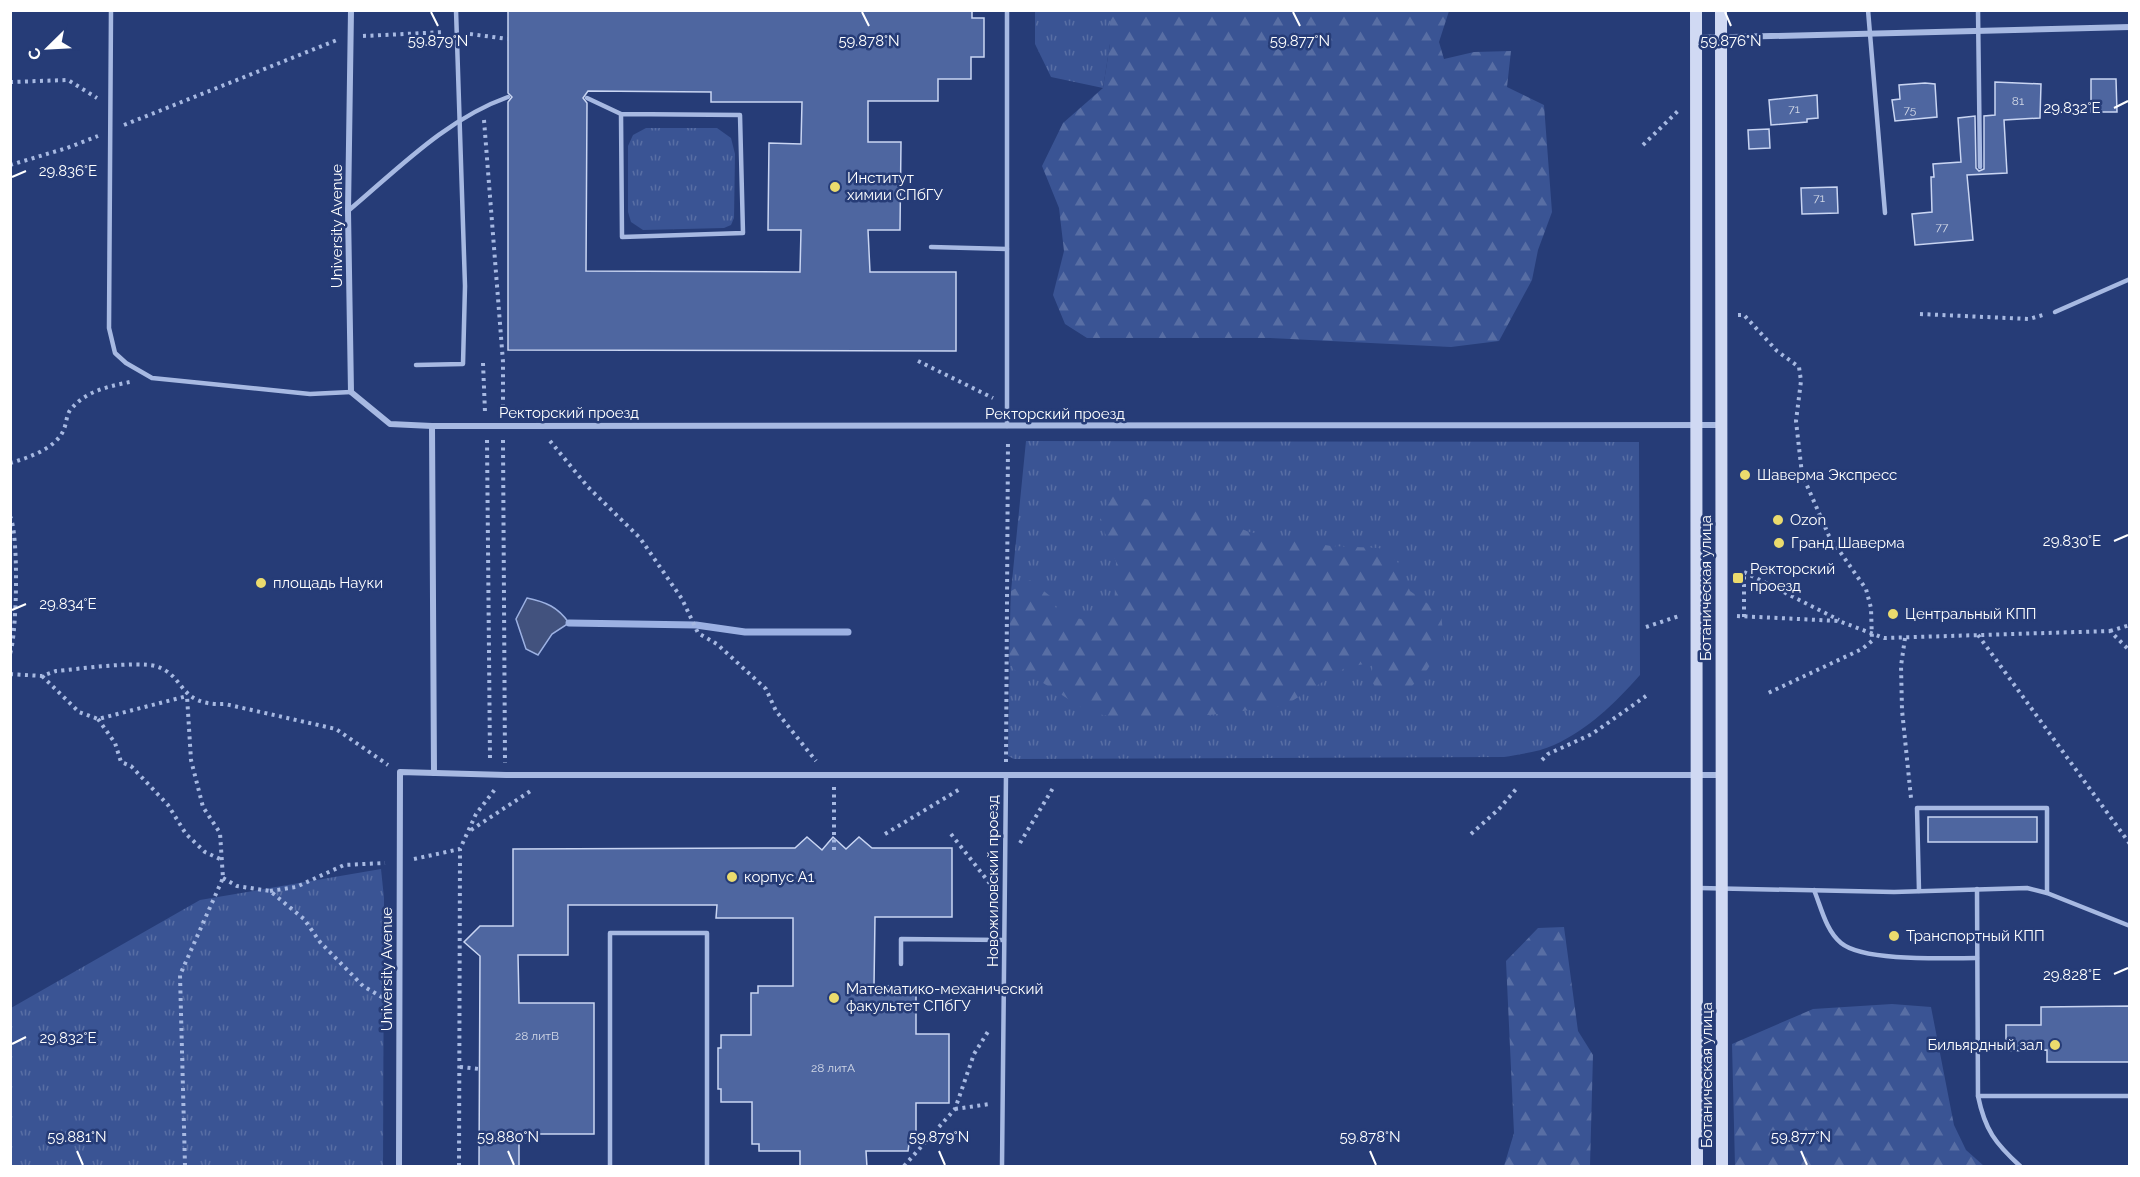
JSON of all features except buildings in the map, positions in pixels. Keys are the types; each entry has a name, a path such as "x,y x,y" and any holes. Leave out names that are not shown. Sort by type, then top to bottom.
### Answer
{"street":[{"name":"University Avenue","path":"351,10 348,211 351,392"},
{"name":"Ботаническая улица","path":"1696,10 1697,1167"},
{"name":"Ботаническая улица","path":"1721,10 1722,1167"},
{"path":"1696,38 2130,27"},
{"name":"Ректорский проезд","path":"351,392 390,424 432,426 1721,425"},
{"path":"432,426 434,773"},
{"name":"University Avenue","path":"399,1167 400,772"},
{"path":"400,772 506,776 1721,775"}],"lane":[{"path":"111,10 109,328 115,352 126,363 152,378 310,394 351,392"},
{"path":"416,365 463,364 465,286 456,10"},
{"path":"1007,426 1008,10"},
{"path":"1868,10 1885,213"},
{"path":"1978,10 1980,167"},
{"path":"348,211 440,133 479,108 508,98"},
{"path":"587,98 621,114 740,115 742,233 622,237 621,114"},
{"path":"932,247 1007,249"},
{"path":"2055,312 2130,279"},
{"name":"Новожиловский проезд","path":"1002,1167 1006,775"},
{"path":"1919,891 1917,808 2047,808 2047,893"},
{"path":"1697,888 1919,891 2027,888 2047,893 2130,926"},
{"path":"1977,889 1978,1096 1983,1122 1997,1144 2020,1167"},
{"path":"1814,890 1829,928 1841,944 1862,952 1904,957 1977,958"},
{"path":"610,1167 610,933 708,933 707,1167"},
{"path":"901,964 901,939 1004,940"},
{"path":"1978,1096 2130,1096"}],"path":[{"path":"10,165 67,148 333,41 351,37 457,32 508,39"},
{"path":"10,82 68,80 110,105"},
{"path":"1643,145 1687,104"},
{"path":"479,108 485,121 503,362 506,776"},
{"path":"1920,314 2029,319 2055,312"},
{"path":"1730,315 1744,315 1777,351 1799,367 1801,381 1796,421 1802,474 1829,536 1866,589 1871,608 1872,641 1862,650 1766,694"},
{"path":"918,361 1007,405"},
{"path":"459,1167 460,849 476,814 489,797 490,775 486,425 483,363"},
{"path":"10,463 34,456 56,439 64,431 67,416 72,407 94,392 152,378"},
{"path":"531,426 559,450 588,487 640,538 682,599 698,633 717,644 758,680 766,689 776,711 814,759 834,776 834,853"},
{"path":"1006,775 1007,426"},
{"path":"10,516 15,538 16,600 10,654"},
{"path":"1744,617 1744,572 1839,621 1884,638 2110,631 2130,625"},
{"path":"1646,627 1683,615"},
{"path":"1733,616 1839,621"},
{"path":"2110,631 2130,651"},
{"path":"1977,634 2130,844"},
{"path":"1905,638 1901,666 1902,711 1911,801 1917,808"},
{"path":"10,674 42,676 56,670 155,666 172,675 187,696 191,760 203,807 220,833 223,878 180,975 185,1167"},
{"path":"42,676 79,712 98,718 187,696 209,705 225,704 336,729 400,772"},
{"path":"1471,834 1499,809 1548,754 1592,734 1646,696"},
{"path":"98,718 115,743 121,762 131,766 168,805 186,834 205,852 220,859"},
{"path":"885,834 984,775"},
{"path":"1005,870 1040,806 1063,775"},
{"path":"469,832 556,776"},
{"path":"951,834 1005,902"},
{"path":"223,878 237,886 270,891 296,887 344,865 399,862 460,849"},
{"path":"270,891 304,919 320,942 363,986 375,995 399,1004"},
{"path":"904,1167 955,1109 974,1054 1004,1007"},
{"path":"460,1068 479,1069"},
{"path":"955,1109 1003,1103"}],"green space":[{"path":"1035,11 1110,11 1110,44 1103,88 1051,77 1035,44"},
{"path":"1110,11 1449,11 1439,42 1444,59 1474,52 1511,51 1507,87 1544,105 1552,212 1538,250 1532,280 1499,341 1451,347 1270,338 1087,338 1065,324 1053,295 1064,251 1059,208 1042,166 1063,123 1103,88 1110,44"},
{"path":"646,128 717,128 731,138 735,154 734,218 731,225 724,228 643,230 631,222 628,212 628,146 633,135"},
{"path":"1026,441 1639,442 1640,675 1601,714 1567,739 1542,749 1504,757 1014,759 1008,756 1011,591"},
{"path":"1111,495 1127,495 1199,511 1249,532 1331,546 1379,548 1397,561 1410,591 1441,613 1444,643 1427,670 1412,686 1378,693 1371,679 1373,662 1345,668 1284,706 1151,722 1090,713 1040,681 1017,673 1009,662 1011,591 1030,580 1050,596 1059,614 1094,622 1114,613 1116,562 1100,520"},
{"path":"381,869 384,898 383,1166 11,1166 11,1008 200,900"},
{"path":"1564,927 1578,1031 1593,1055 1590,1166 1504,1166 1514,1133 1506,961 1538,928"},
{"path":"1892,1004 1931,1007 1954,1125 1966,1150 1984,1166 1735,1166 1732,1044 1813,1009"}],"shaded area":[{"path":"527,598 551,606 569,623 552,634 538,655 526,649 516,619"}],"waterway":[{"path":"569,623 696,625 745,632 848,632"}],"place":[{"name":"Институт химии СПбГУ","path":"835,187"},
{"name":"Шаверма Экспресс","path":"1745,475"},
{"name":"Ozon","path":"1778,520"},
{"name":"Гранд Шаверма","path":"1779,543"},
{"name":"Ректорский проезд","path":"1738,578"},
{"name":"площадь Науки","path":"261,583"},
{"name":"Центральный КПП","path":"1893,614"},
{"name":"корпус А1","path":"732,877"},
{"name":"Транспортный КПП","path":"1894,936"},
{"name":"Математико-механический факультет СПбГУ","path":"834,998"},
{"name":"Бильярдный зал","path":"2055,1045"}]}
